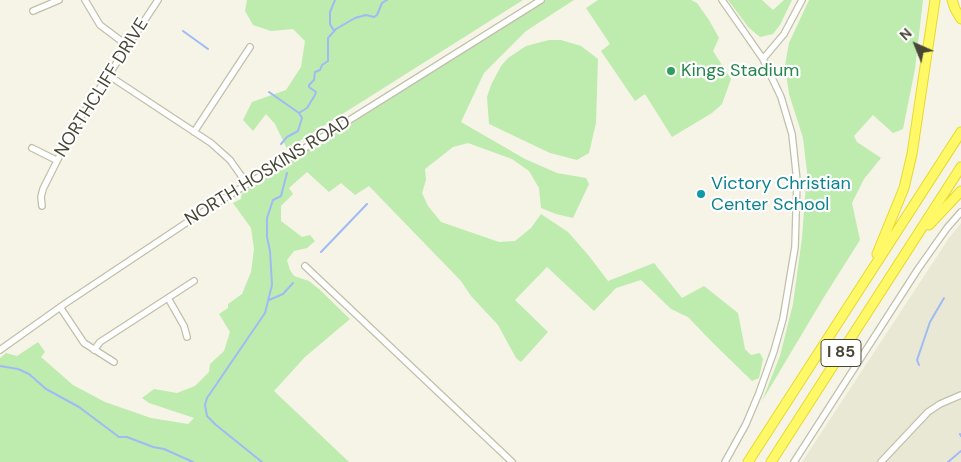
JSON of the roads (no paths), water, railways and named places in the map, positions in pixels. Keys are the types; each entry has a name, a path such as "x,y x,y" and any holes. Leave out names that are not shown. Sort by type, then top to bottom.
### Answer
{"highway":[{"path":"868,275 898,204 908,172 916,137 935,0"},
{"path":"952,0 961,19"},
{"name":"I 85","path":"748,462 961,132"},
{"name":"I 85","path":"770,462 961,168"},
{"path":"912,244 961,191"}],"street":[{"path":"33,11 59,0"},
{"path":"85,0 100,25 128,46"},
{"name":"NORTHCLIFF DRIVE","path":"42,206 42,189 73,129 158,0"},
{"name":"NORTH HOSKINS ROAD","path":"1,347 191,219 540,0"},
{"path":"722,0 763,59 781,96 794,148 797,202 795,247 787,301 770,365 746,424 725,462"},
{"path":"763,59 784,34 802,0"},
{"path":"194,132 250,47"},
{"path":"108,75 222,152 247,184"},
{"path":"32,148 56,160"},
{"path":"794,462 927,255 961,212"},
{"path":"305,266 512,462"},
{"path":"94,350 100,342 194,281"},
{"path":"168,298 184,326 187,338"},
{"path":"60,307 84,344 114,362"},
{"path":"881,462 928,412 940,404 961,395"}],"waterway":[{"path":"334,31 330,24 330,12 335,0"},
{"path":"299,113 307,108 315,95 316,92 309,85 314,80 315,72 320,70 322,65 328,61 328,38 336,29 355,18 366,15 374,17 377,15 382,3 387,0"},
{"path":"183,31 208,49"},
{"path":"269,92 299,113 302,118 298,131 287,137 281,144"},
{"path":"262,462 216,425 207,416 205,405 207,398 265,313 272,285 267,218 273,200 281,196 287,173"},
{"path":"321,252 367,204"},
{"path":"269,300 283,294 293,283"},
{"path":"919,365 917,360 930,322 944,298"},
{"path":"0,366 18,369 29,374 46,389 79,407 119,437 127,437 164,449 193,462"},
{"path":"948,462 961,451"}],"place":[{"name":"Kings Stadium","path":"671,71"},
{"name":"Victory Christian Center School","path":"701,194"}]}
